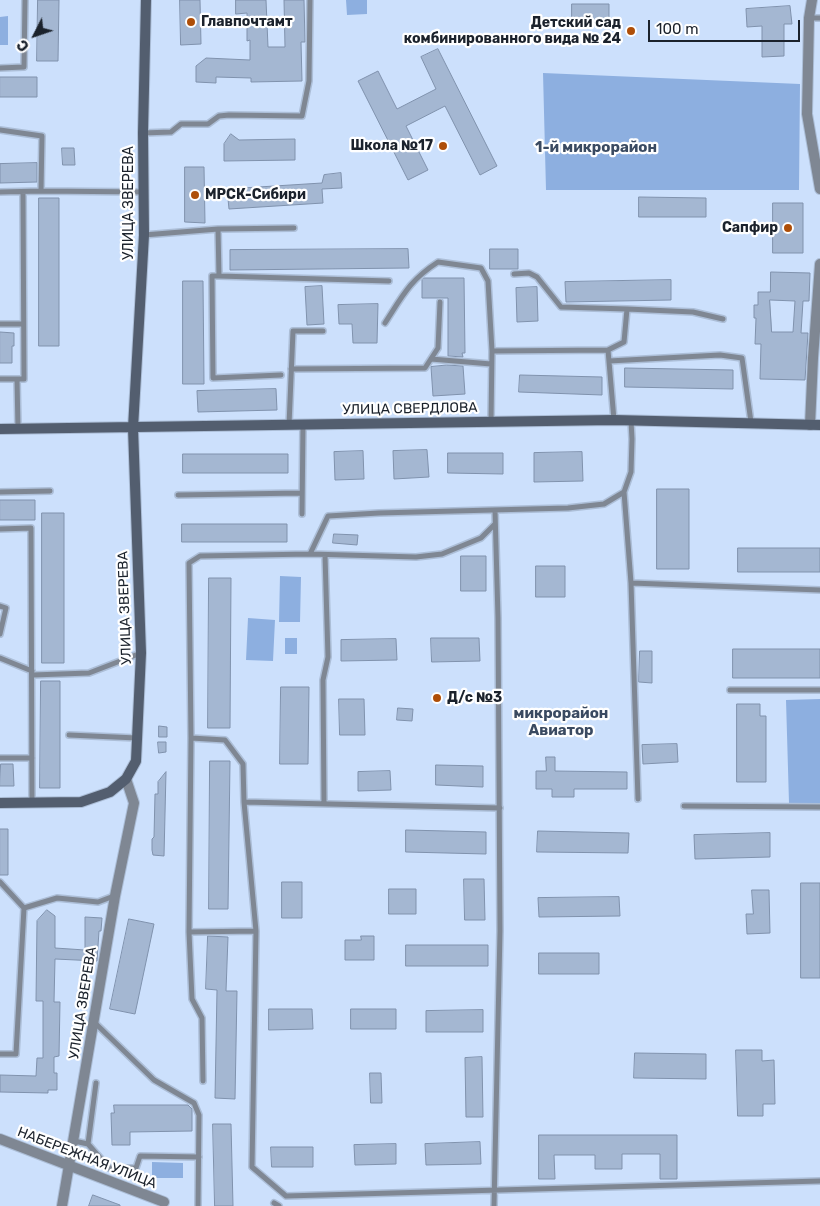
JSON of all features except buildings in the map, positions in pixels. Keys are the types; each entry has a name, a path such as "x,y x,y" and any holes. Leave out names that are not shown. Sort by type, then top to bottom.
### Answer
{"main road":[{"name":"УЛИЦА ЗВЕРЕВА","path":"126,779 136,761 141,652 133,428 144,235 143,133 146,0"},
{"name":"УЛИЦА СВЕРДЛОВА","path":"0,429 614,420 815,425"},
{"path":"0,803 81,802 110,792 126,779"}],"street":[{"path":"812,0 809,18 808,114 820,189"},
{"path":"815,425 820,264"},
{"name":"УЛИЦА ЗВЕРЕВА","path":"62,1206 115,896 134,803 126,779"},
{"name":"НАБЕРЕЖНАЯ УЛИЦА","path":"0,1140 164,1202"}],"lane":[{"path":"0,68 24,67 25,0"},
{"path":"143,133 172,132 181,124 208,124 219,116 302,116 309,81 310,0"},
{"path":"809,18 820,18"},
{"path":"0,130 42,136 41,190"},
{"path":"0,192 41,190 144,192"},
{"path":"0,380 24,379 23,192"},
{"path":"144,235 218,229 294,228"},
{"path":"218,229 219,276"},
{"path":"385,323 410,284 438,262 481,268 488,281 492,351 491,421"},
{"path":"514,274 529,273 537,276 561,307 693,312 723,320"},
{"path":"281,375 213,378 212,276 389,281"},
{"path":"291,369 425,368 438,348 440,302"},
{"path":"492,351 608,350 624,342 627,309"},
{"path":"0,324 23,324"},
{"path":"289,426 293,331 324,331"},
{"path":"608,350 614,420"},
{"path":"609,362 720,356 742,358 751,422"},
{"path":"431,359 491,364"},
{"path":"17,379 18,429"},
{"path":"631,420 631,472 624,492 631,583 638,799"},
{"path":"302,514 303,426"},
{"path":"0,492 50,491"},
{"path":"310,554 328,516 379,512 495,510 604,504 624,492"},
{"path":"178,495 301,494"},
{"path":"494,1206 500,931 498,618 495,510"},
{"path":"203,1081 202,1018 192,999 189,932 191,738 189,563 200,556 310,554 416,557 442,554 481,538 495,524"},
{"path":"0,529 30,528 32,803"},
{"path":"324,804 323,680 328,656 325,555"},
{"path":"631,583 820,590"},
{"path":"0,606 6,608 0,634"},
{"path":"0,658 32,673 89,673 141,652"},
{"path":"730,690 820,690"},
{"path":"69,735 137,738"},
{"path":"191,738 226,740 243,764 244,802 256,930 252,1166 286,1196 820,1181"},
{"path":"0,758 32,758"},
{"path":"244,802 500,808"},
{"path":"684,806 820,807"},
{"path":"0,882 24,908 16,1054 0,1054"},
{"path":"24,908 57,898 98,902 115,896"},
{"path":"189,932 256,930"},
{"path":"94,1022 154,1080 194,1103 199,1116 198,1206"},
{"path":"88,1144 96,1083"},
{"path":"74,1141 88,1144 109,1168 136,1168 140,1156 199,1157"}],"shaded area":[{"path":"346,0 367,0 367,14 347,15"},
{"path":"8,16 8,45 0,45 0,17"},
{"path":"543,73 800,84 799,190 546,190"},
{"path":"280,576 301,577 300,622 279,622"},
{"path":"248,618 275,620 273,661 246,660"},
{"path":"285,638 297,638 297,654 285,654"},
{"path":"820,699 820,803 789,803 786,700"},
{"path":"152,1162 183,1163 183,1178 152,1178"}],"place":[{"name":"Главпочтамт","path":"191,22"},
{"name":"Детский сад комбинированного вида № 24","path":"631,31"},
{"name":"Школа №17","path":"443,146"},
{"name":"МРСК-Сибири","path":"195,195"},
{"name":"Сапфир","path":"788,228"},
{"name":"Д/с №3","path":"437,698"}],"district":[{"name":"1-й микрорайон","path":"596,148"},
{"name":"микрорайон Авиатор","path":"561,722"}]}
